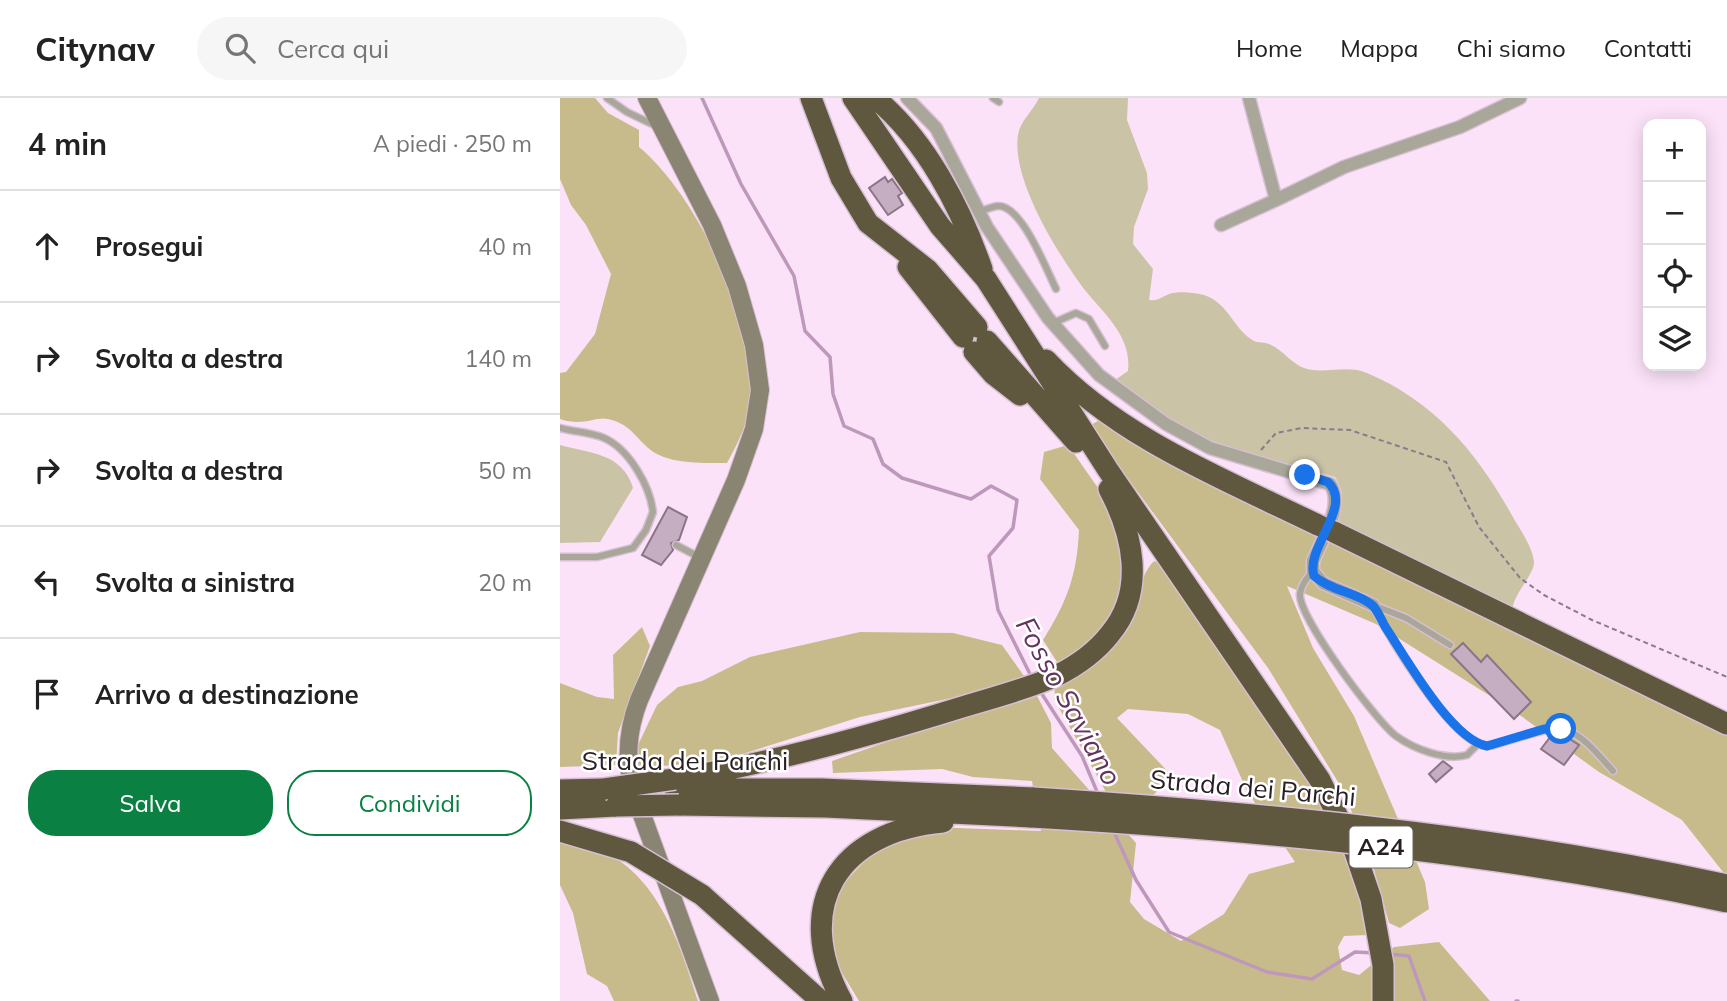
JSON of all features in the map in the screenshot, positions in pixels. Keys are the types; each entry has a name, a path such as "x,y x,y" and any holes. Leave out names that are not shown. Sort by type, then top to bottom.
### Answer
{"highway":[{"path":"811,98 841,178 868,223 1042,406 1108,470"},
{"path":"853,98 940,226 986,279"},
{"path":"875,98 906,128 934,169 968,233 986,279 1008,316 1108,470 1314,770 1355,852 1374,912 1383,965 1383,1001"},
{"path":"1008,316 1052,366 1122,422 1187,460 1727,724"},
{"path":"677,791 1048,679 1078,663 1104,641 1121,617 1130,593 1132,561 1129,537 1114,498 1090,461 1059,422 1004,383 979,337"},
{"name":"Strada dei Parchi","path":"560,790 610,798"},
{"name":"Strada dei Parchi","path":"560,809 610,798 677,791 826,807 1032,807 1339,824 1527,848 1727,885"},
{"path":"842,1001 823,956 819,929 826,894 845,865 878,840 912,827 1032,807"},
{"name":"Strada dei Parchi","path":"1032,807 1320,839 1572,874 1727,902"},
{"path":"560,831 631,852 674,875 702,895 821,1001"}],"main road":[{"path":"647,98 712,225 732,273 754,345 759,377 758,412 747,450 639,700 628,742 628,766 634,793 710,1001"},
{"path":"658,98 661,128"}],"street":[{"path":"907,98 936,128 978,211 1052,323 1073,349 1125,396 1204,445 1251,462 1323,480 1333,487 1335,503 1313,561 1313,571 1323,583 1373,605"},
{"path":"1249,98 1276,200"},
{"path":"1221,225 1344,167 1460,127 1520,98"}],"lane":[{"path":"607,98 626,112 661,128"},
{"path":"978,211 996,205 1007,208 1020,222 1056,289"},
{"path":"1052,323 1076,313 1090,319 1105,346"},
{"path":"560,428 602,437 626,456 652,507 646,530 638,544 627,551 597,557 560,557"},
{"path":"646,530 653,534"},
{"path":"676,545 701,558"},
{"path":"1313,571 1303,583 1301,606 1324,646 1384,725 1411,744 1448,756 1467,755 1478,744"},
{"path":"1373,605 1406,618 1450,645"},
{"path":"1373,605 1434,701 1478,744 1491,746 1544,729 1561,729 1583,738 1613,771"}],"path":[{"path":"1251,462 1276,433 1302,428 1350,430 1446,462 1479,527 1520,578 1544,596 1591,620 1727,677"}],"shaded area":[{"path":"560,98 595,98 608,113 639,130 639,147 682,196 719,262 733,297 750,367 751,398 748,415 727,463 685,462 664,457 647,447 626,427 608,419 576,422 560,419 560,373 566,372 595,334 611,274 586,225 571,205 560,179"},
{"path":"1039,98 1128,98 1127,120 1147,173 1148,189 1134,227 1133,244 1153,269 1149,300 1177,292 1204,295 1219,304 1254,341 1274,346 1304,368 1352,369 1367,373 1414,399 1453,433 1486,473 1531,551 1533,567 1512,609 1335,523 1342,500 1341,489 1335,477 1207,441 1158,414 1115,380 1128,371 1126,347 1115,326 1084,289 1050,236 1029,194 1022,173 1018,135 1021,125"},
{"path":"1105,417 1727,734 1727,877 1682,820 1599,772 1514,711 1376,624 1287,586 1313,648 1354,716 1425,882 1429,909 1400,928 1389,923 1372,862 1343,790 1268,668 1089,426"},
{"path":"560,445 604,456 613,461 628,476 633,488 600,542 560,543"},
{"path":"1068,445 1112,508 1126,576 1116,617 1077,656 1057,662 1043,640 1069,588 1076,561 1079,530 1040,479 1044,452"},
{"path":"1154,561 1167,566 1322,801 1354,876 1368,935 1344,936 1338,947 1342,970 1359,975 1394,947 1439,942 1490,1001 859,1001 833,958 829,923 831,903 845,882 876,849 931,827 1041,831 1032,781 973,777 942,769 833,773 832,761 990,706 986,691 860,717 720,761 639,768 638,745 657,705 678,687 702,681 750,657 860,632 953,633 1002,645 1034,690 1051,723 1052,748 1136,843 1130,902 1144,919 1181,941 1224,914 1249,874 1295,862 1247,791 1220,730 1188,714 1128,709 1117,718 1174,778 1144,802 1106,792 1054,699 1055,687 1099,655 1129,626 1134,617 1142,581"},
{"path":"642,627 650,646 618,733 616,765 560,767 560,683 597,697 614,699 613,655"},
{"path":"560,841 597,848 636,875 664,912 698,1001 614,1001 607,986 587,974 573,913 560,885"}],"building":[{"path":"885,177 888,182 892,179 902,193 898,196 903,205 888,215 869,188"},
{"path":"668,507 687,517 679,540 671,543 673,550 661,565 642,555"},
{"path":"1463,643 1481,662 1487,655 1531,702 1514,719 1451,654"},
{"path":"1551,736 1565,736 1579,745 1564,765 1541,749"},
{"path":"1443,761 1452,768 1436,782 1429,774"}],"waterway":[{"name":"Fosso Saviano","path":"702,98 741,184 794,276 805,331 830,357 833,394 844,426 873,439 883,464 902,478 971,499 991,486 1017,500 1013,528 989,556 998,610 1032,678"},
{"name":"Fosso Saviano","path":"1040,691 1082,756 1098,794"},
{"name":"Fosso Saviano","path":"1113,830 1136,880 1169,932 1267,972 1312,979 1355,952 1375,953"},
{"name":"Fosso Saviano","path":"1389,954 1409,956 1425,1001"}],"route":[{"path":"1305,475 1328,482 1336,496 1333,511 1313,561 1314,576 1335,589 1373,605 1409,666 1434,701 1457,726 1478,744 1487,746 1544,729 1561,729"}]}
